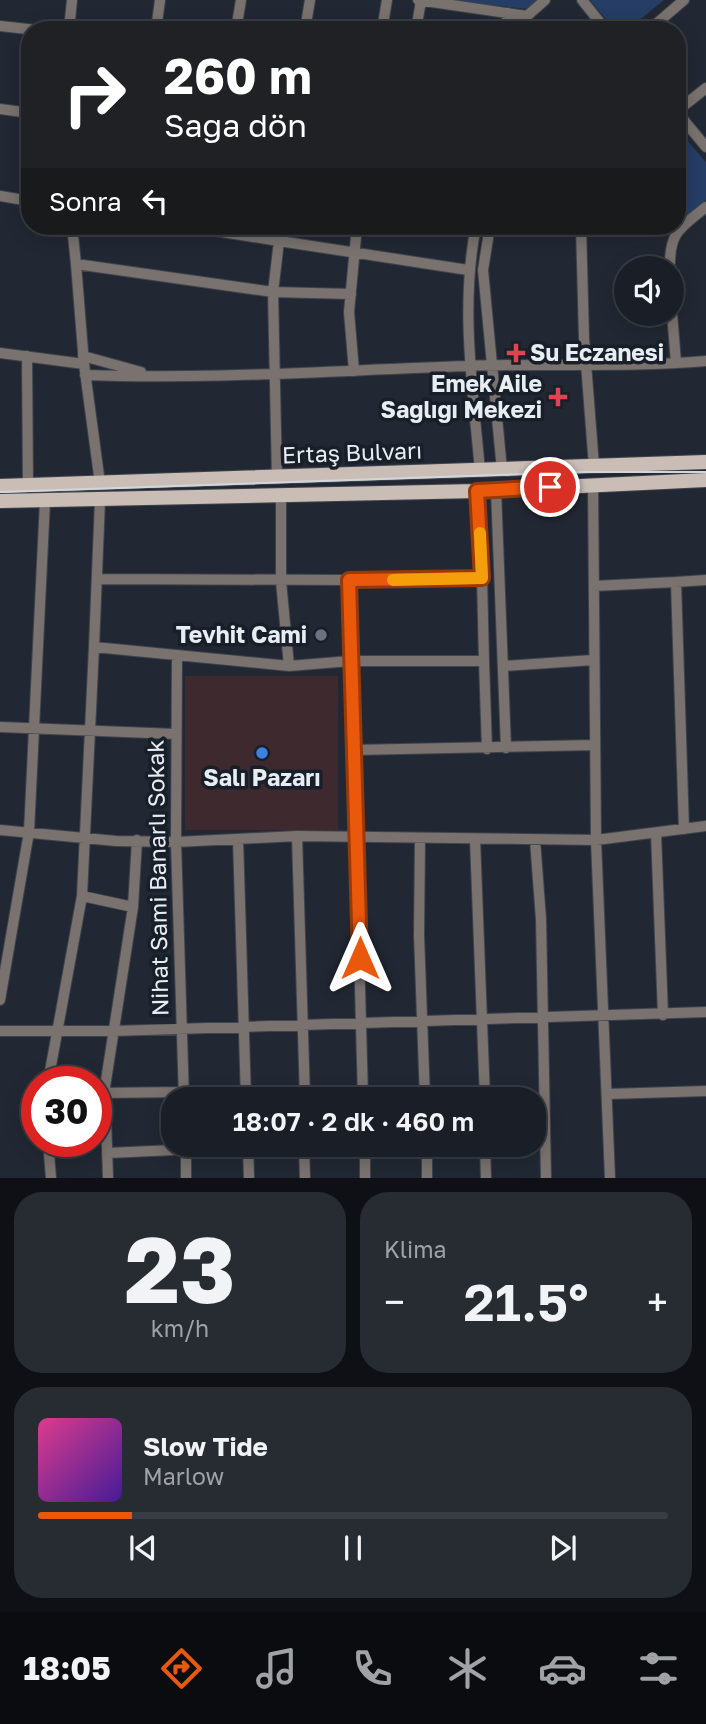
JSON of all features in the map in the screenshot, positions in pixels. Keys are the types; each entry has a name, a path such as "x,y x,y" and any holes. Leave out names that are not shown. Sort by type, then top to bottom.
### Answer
{"main road":[{"name":"Ertaş Bulvarı","path":"0,486 706,462"},
{"name":"Ertaş Bulvarı","path":"0,501 477,491 706,480"}],"street":[{"path":"70,21 72,0"},
{"path":"157,21 160,0"},
{"path":"237,21 240,0"},
{"path":"306,21 310,0"},
{"path":"384,21 387,0"},
{"path":"417,21 419,0 527,16"},
{"path":"526,21 527,16 544,0"},
{"path":"582,0 599,21"},
{"path":"660,21 684,0"},
{"path":"507,21 509,13"},
{"path":"0,26 21,28"},
{"path":"686,104 706,88"},
{"path":"0,109 21,112"},
{"path":"686,122 706,147"},
{"path":"0,197 21,200"},
{"path":"686,223 706,207"},
{"path":"73,235 84,365 100,483"},
{"path":"241,235 468,270"},
{"path":"354,371 351,295 356,235"},
{"path":"474,235 468,270 471,366 480,471"},
{"path":"489,235 483,270 490,366 502,470"},
{"path":"581,235 584,338 594,466"},
{"path":"669,256 669,246 673,235"},
{"path":"277,478 273,292 279,241"},
{"path":"76,264 273,292 351,295"},
{"path":"673,326 676,363"},
{"path":"0,354 178,379 471,366 588,367 706,361"},
{"path":"27,356 28,486"},
{"path":"84,365 150,375"},
{"path":"593,484 596,840 610,1178"},
{"path":"496,490 506,748"},
{"path":"477,491 486,749"},
{"path":"281,494 281,581 289,666"},
{"path":"51,1066 82,896 92,729 100,500"},
{"path":"0,1000 29,832 45,501"},
{"path":"97,579 281,581 482,578"},
{"path":"349,580 363,1087"},
{"path":"594,586 706,580"},
{"path":"676,582 684,829"},
{"path":"94,647 289,666 350,662 484,661"},
{"name":"Nihat Sami Banarlı Sokak","path":"177,655 176,842 184,1087"},
{"path":"503,666 593,660"},
{"path":"0,727 35,726 175,734"},
{"path":"353,750 595,745"},
{"path":"0,830 86,841 176,842 297,836 596,840 706,826"},
{"path":"656,833 663,1015"},
{"path":"297,836 305,1087"},
{"path":"420,838 425,1087"},
{"path":"238,839 246,1087"},
{"path":"475,839 484,1087"},
{"path":"106,1066 133,907 137,840"},
{"path":"535,840 541,919 546,1178"},
{"path":"82,896 133,907"},
{"path":"0,1031 113,1031 706,1012"},
{"path":"608,1094 706,1091"},
{"path":"112,1093 161,1094"},
{"path":"112,1153 161,1149"},
{"path":"49,1157 51,1178"},
{"path":"108,1157 108,1178"},
{"path":"186,1157 186,1178"},
{"path":"248,1157 248,1178"},
{"path":"304,1157 305,1178"},
{"path":"365,1157 365,1178"},
{"path":"427,1157 427,1178"},
{"path":"485,1157 486,1178"}],"shaded area":[{"path":"442,0 538,0 528,9"},
{"path":"590,0 664,0 638,21 608,21"},
{"path":"686,139 706,162 706,200 686,216"},
{"name":"Salı Pazarı","path":"185,676 338,676 338,830 185,830"}],"tram line":[{"path":"0,492 584,472 706,472"}],"slow traffic":[{"path":"393,580 482,578 480,533"}],"place":[{"name":"Su Eczanesi","path":"516,353"},
{"name":"Emek Aile Sağlığı Mekezi","path":"558,397"},
{"name":"Tevhit Cami","path":"321,635"},
{"name":"Salı Pazarı","path":"262,753"}],"route":[{"path":"360,958 360,885 353,762 349,580 482,578 477,491 550,487"}]}
